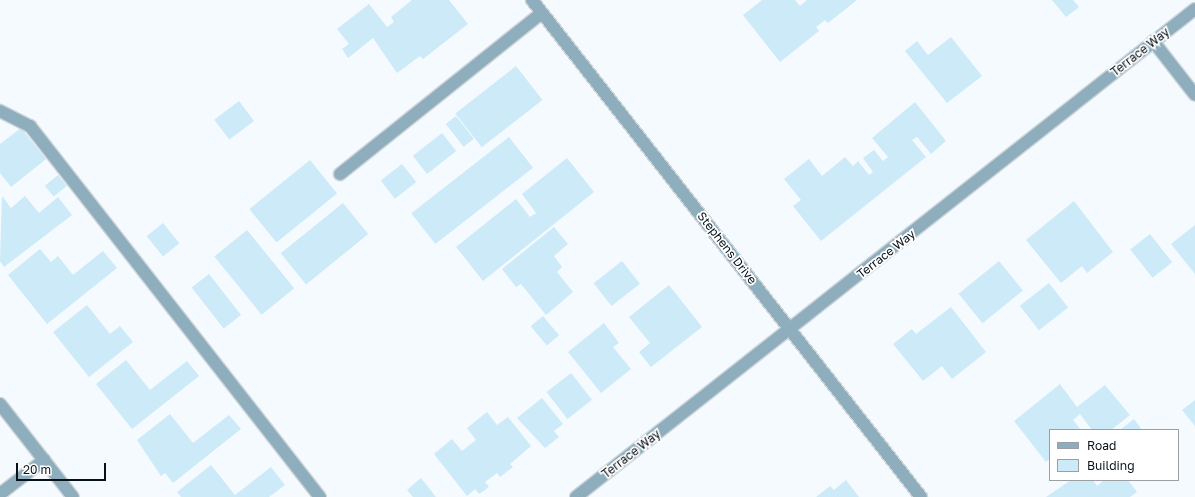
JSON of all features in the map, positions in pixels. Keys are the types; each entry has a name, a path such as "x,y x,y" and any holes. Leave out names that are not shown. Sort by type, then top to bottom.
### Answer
{"street":[{"name":"Stephens Drive","path":"532,0 921,497"},
{"name":"Terrace Way","path":"576,497 790,330 1195,9"},
{"path":"340,174 542,13"},
{"path":"1154,41 1195,95"},
{"path":"0,111 30,126 320,497"},
{"path":"0,404 73,497"},
{"path":"0,494 44,460"}],"building":[{"path":"412,0 449,0 468,24 423,59 420,56 397,73 373,38 348,58 342,49 349,44 337,29 369,4 387,27 394,22 391,17"},
{"path":"762,0 795,0 800,6 807,0 857,0 828,23 825,20 816,27 819,31 780,62 743,15"},
{"path":"1052,0 1073,0 1079,7 1066,17"},
{"path":"951,37 982,76 947,103 905,51 917,41 928,55"},
{"path":"516,66 542,100 482,147 455,113"},
{"path":"239,101 254,121 229,140 214,120"},
{"path":"915,102 946,141 931,154 917,137 912,140 926,157 821,241 793,206 801,200 784,179 809,159 822,176 845,157 853,166 858,161 869,175 873,172 863,158 874,150 883,161 888,157 872,138"},
{"path":"456,116 474,139 464,147 446,124"},
{"path":"21,128 46,159 11,187 0,173 0,144"},
{"path":"442,133 456,151 427,174 413,156"},
{"path":"509,137 533,168 435,244 411,213"},
{"path":"567,158 594,192 483,281 456,247 516,199 530,217 536,213 522,194"},
{"path":"310,160 337,193 276,243 249,209"},
{"path":"402,164 416,182 395,199 381,181"},
{"path":"58,175 67,186 54,197 45,186"},
{"path":"2,196 11,208 25,196 39,213 58,197 72,215 4,267 0,261"},
{"path":"1074,201 1113,252 1087,273 1082,266 1061,283 1026,240"},
{"path":"343,203 368,234 306,284 281,253"},
{"path":"163,223 179,243 163,256 147,236"},
{"path":"1195,225 1195,274 1171,244"},
{"path":"554,227 568,244 554,256 562,267 557,272 573,292 546,315 521,284 516,287 502,269"},
{"path":"247,230 294,288 262,315 214,256"},
{"path":"1150,234 1172,262 1152,278 1130,249"},
{"path":"40,249 51,262 58,256 73,275 103,251 117,268 47,324 8,275"},
{"path":"622,261 640,284 611,306 594,283"},
{"path":"999,261 1023,291 983,323 959,294"},
{"path":"209,274 241,315 224,329 192,288"},
{"path":"1049,283 1068,307 1039,330 1020,306"},
{"path":"669,285 702,327 651,367 639,352 650,343 629,317"},
{"path":"87,305 110,334 120,326 133,342 89,377 53,332"},
{"path":"951,307 986,352 952,379 942,366 923,381 893,344 912,329 916,334"},
{"path":"543,316 559,335 547,345 531,326"},
{"path":"604,323 619,343 613,347 631,369 601,393 568,352"},
{"path":"126,360 150,390 187,361 199,376 132,429 96,384"},
{"path":"571,373 592,400 568,419 547,392"},
{"path":"1060,384 1077,407 1105,385 1130,415 1112,429 1091,429 1080,414 1073,420 1080,429 1049,429 1049,460 1046,462 1014,421"},
{"path":"542,398 563,424 554,431 559,437 545,448 517,418"},
{"path":"1195,400 1195,426 1182,410"},
{"path":"487,412 497,425 508,417 531,446 510,464 513,467 500,477 497,473 485,482 489,487 479,494 475,489 467,496 434,454 452,439 462,451 476,440 467,428"},
{"path":"170,414 193,443 229,415 241,429 173,483 165,473 161,476 137,440"},
{"path":"1134,419 1141,429 1121,429"},
{"path":"211,465 235,495 271,467 285,485 269,497 181,497 177,492"},
{"path":"421,478 436,497 413,497 407,490"},
{"path":"846,480 859,497 816,497 830,486 834,490"},
{"path":"1070,481 1094,481 1097,486 1103,481 1129,481 1137,492 1130,497 1046,497"}]}
